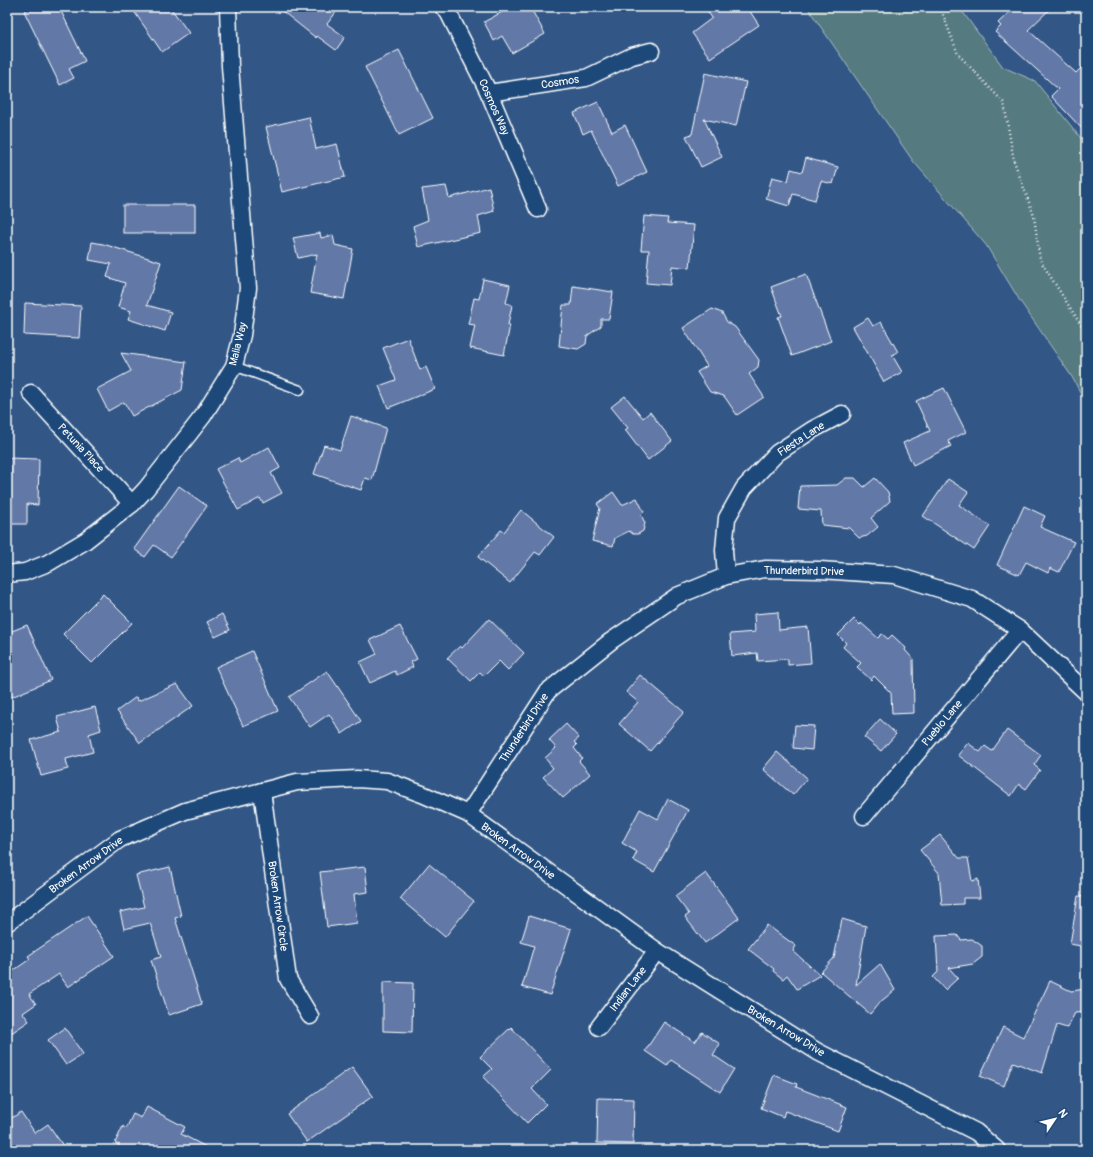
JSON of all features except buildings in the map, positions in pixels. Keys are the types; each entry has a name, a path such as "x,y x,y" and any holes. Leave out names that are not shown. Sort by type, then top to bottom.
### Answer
{"street":[{"name":"Malia Way","path":"7,574 26,572 48,563 85,541 132,504 146,489 203,416 234,366 242,335 248,288 230,66 228,7"},
{"name":"Cosmos Way","path":"443,7 448,12 489,93 538,209"},
{"name":"Cosmos","path":"489,93 586,78 632,56 651,51"},
{"name":"Petunia Place","path":"31,393 132,504"},
{"name":"Fiesta Lane","path":"726,576 724,550 727,518 744,488 777,453 812,430 842,414"},
{"name":"Thunderbird Drive","path":"468,814 548,691 611,640 677,596 726,576 765,569 820,570 894,576 972,599 1020,630 1086,692"},
{"name":"Pueblo Lane","path":"864,816 1020,630"},
{"name":"Broken Arrow Drive","path":"7,923 120,839 185,811 297,782 357,779 387,781 468,814 657,951 818,1052 976,1132 997,1150"},
{"name":"Broken Arrow Circle","path":"262,791 288,979 310,1016"},
{"name":"Indian Lane","path":"599,1027 657,951"}],"lane":[{"path":"234,366 300,390"}],"path":[{"path":"940,7 958,54 1004,103 1014,161 1034,216 1040,260 1086,333"}],"green space":[{"path":"807,7 959,7 1003,67 1035,81 1084,142 1086,145 1086,403 1072,377 1020,301 986,245 913,161"}]}
